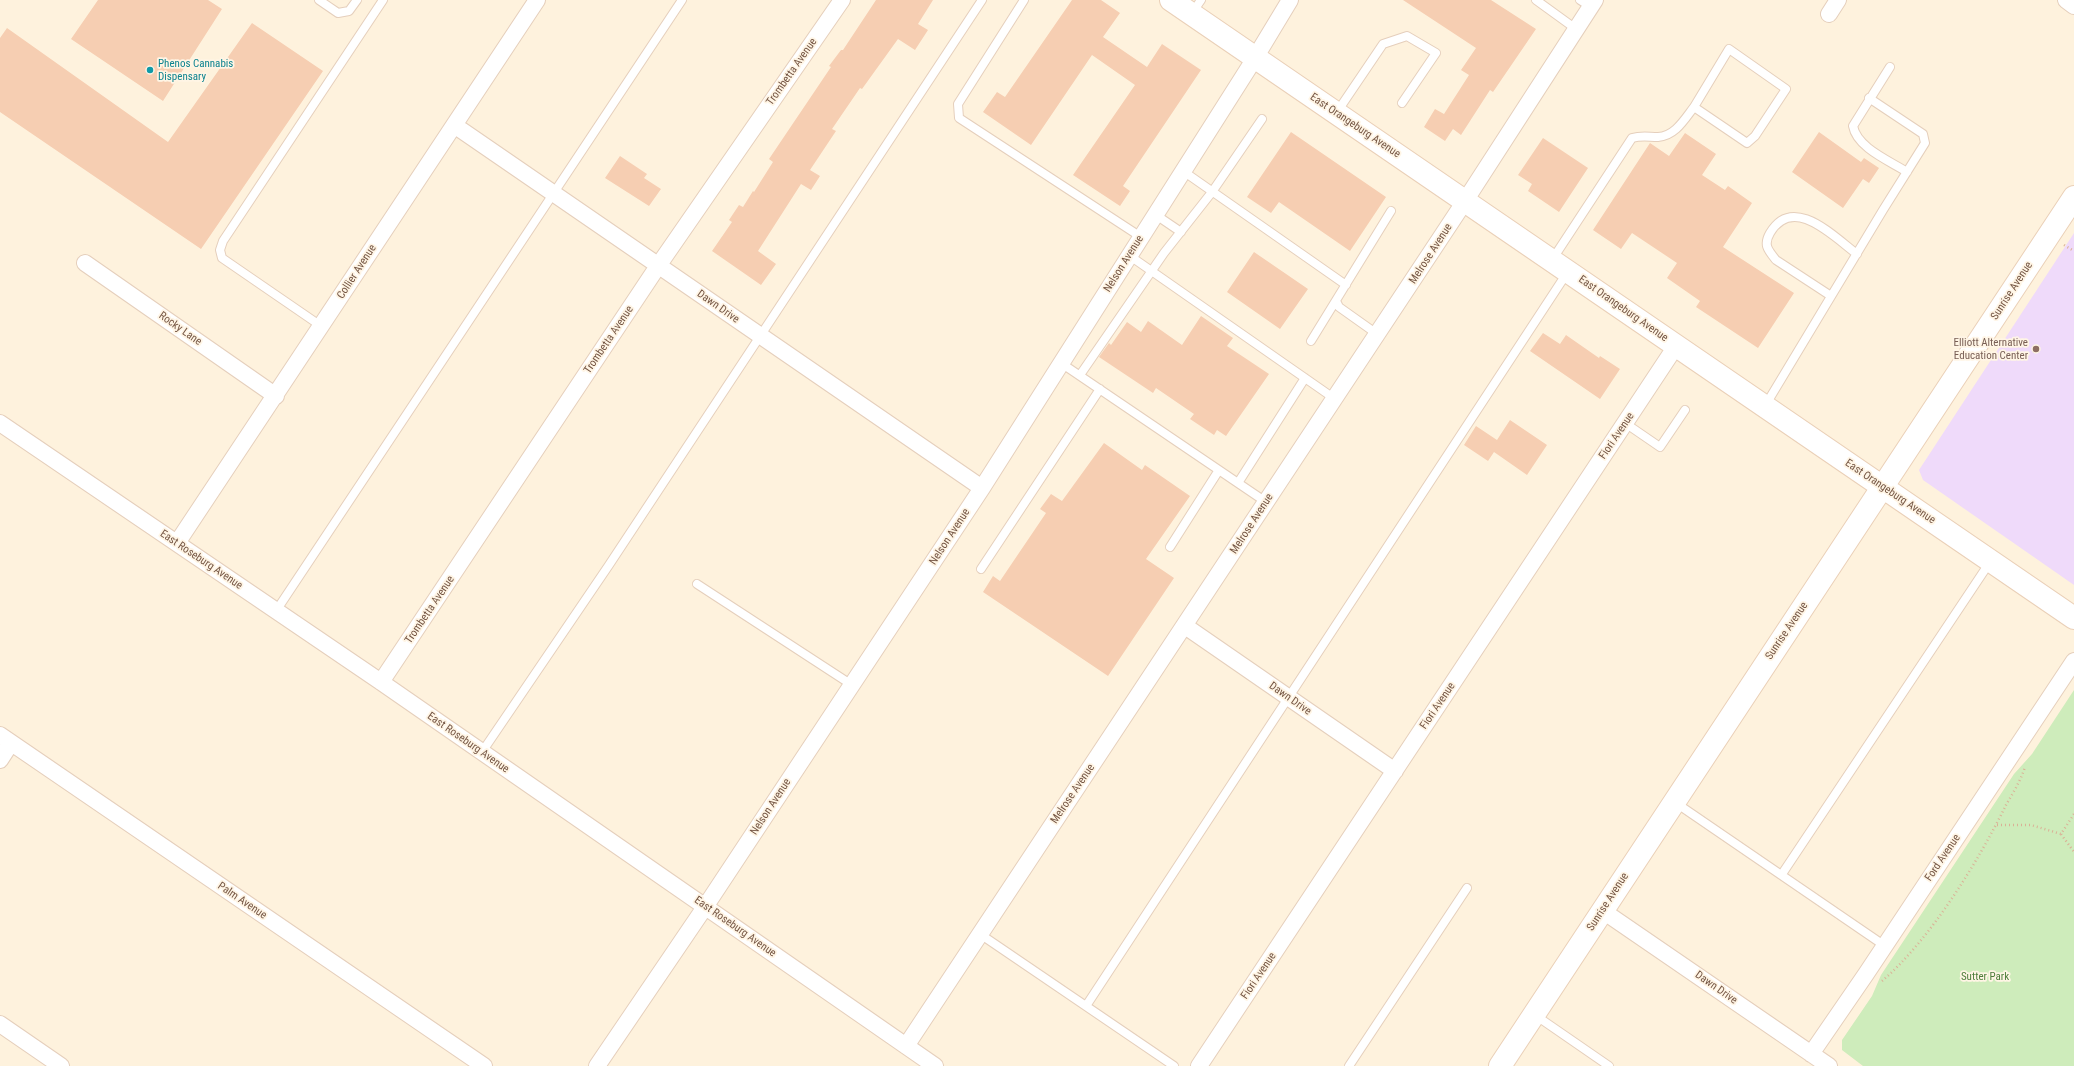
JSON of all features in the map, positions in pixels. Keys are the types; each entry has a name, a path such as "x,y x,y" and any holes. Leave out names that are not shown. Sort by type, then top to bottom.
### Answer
{"street":[{"name":"Collier Avenue","path":"177,543 276,396 537,0"},
{"name":"Trombetta Avenue","path":"381,682 658,266 842,0"},
{"name":"East Orangeburg Avenue","path":"1171,0 1196,7 1255,58 2074,618"},
{"name":"Nelson Avenue","path":"597,1066 705,907 982,488 1156,215 1290,0"},
{"path":"1829,14 1838,0"},
{"path":"2066,0 2074,6"},
{"name":"Melrose Avenue","path":"906,1046 1465,201 1576,29 1589,2"},
{"name":"Dawn Drive","path":"454,125 982,488"},
{"name":"Sunrise Avenue","path":"1500,1066 2074,197"},
{"name":"Rocky Lane","path":"85,263 276,396"},
{"name":"Fiori Avenue","path":"1199,1066 1676,346"},
{"name":"East Roseburg Avenue","path":"0,423 381,682 935,1066"},
{"name":"Dawn Drive","path":"1184,626 1394,771"},
{"name":"Ford Avenue","path":"1810,1054 1885,946 2074,661"},
{"path":"0,760 5,739"},
{"name":"Palm Avenue","path":"5,739 484,1066"},
{"name":"Dawn Drive","path":"1603,910 1829,1066"},
{"path":"0,1024 61,1066"}],"lane":[{"path":"320,0 338,13 349,11 357,0"},
{"path":"321,326 222,258 220,250 223,241 384,0"},
{"path":"276,611 682,0"},
{"path":"482,752 609,565 982,0"},
{"path":"1024,0 958,104 959,118 1142,237"},
{"path":"1540,1 1576,29"},
{"path":"1336,113 1383,44 1407,36 1436,53 1402,103"},
{"path":"1086,1006 1288,697 1560,266 1632,138 1642,135 1657,137 1668,135 1679,126 1694,107 1729,49 1786,89 1755,136 1747,143 1694,107"},
{"path":"1890,67 1869,98 1853,126 1855,134 1866,146 1906,172"},
{"path":"1765,407 1906,172 1925,143 1923,134 1869,98"},
{"path":"1080,375 1164,253 1212,192 1262,119"},
{"path":"1183,171 1346,285"},
{"path":"1311,341 1391,211"},
{"path":"1156,215 1181,232"},
{"path":"1831,296 1776,260 1769,252 1766,245 1767,238 1774,225 1783,218 1795,216 1804,218 1814,223 1857,254"},
{"path":"1130,256 1335,399"},
{"path":"1336,301 1339,307 1377,334"},
{"path":"1061,363 1266,502"},
{"path":"1238,483 1305,378"},
{"path":"981,569 1100,389"},
{"path":"1626,423 1660,447 1685,410"},
{"path":"1170,547 1219,470"},
{"path":"1782,874 1990,561"},
{"path":"696,584 852,685"},
{"path":"1674,801 1885,946"},
{"path":"1349,1066 1467,888"},
{"path":"980,934 1174,1066"},
{"path":"1534,1015 1609,1066"}],"path":[{"path":"1866,974 1880,982 1895,970 1939,916 1961,884 1997,825 2024,770 2027,758 2015,750"},
{"path":"2061,834 2074,814"},
{"path":"1997,825 2032,825 2061,834 2074,852"}],"shaded area":[{"name":"Elliott Alternative Education Center","path":"2074,233 2074,585 1923,480 1919,470"}],"green space":[{"name":"Sutter Park","path":"2074,690 2074,1066 1863,1066 1842,1050 1842,1040 1872,996 1881,975 2014,774 2032,754"}],"building":[{"name":"Phenos Cannabis Dispensary","path":"98,0 208,0 222,9 163,101 71,39"},
{"path":"876,0 933,0 918,24 928,30 915,50 898,39 862,89 860,88 832,129 836,131 810,170 820,176 811,190 801,184 758,251 776,264 761,285 712,251 732,222 729,220 739,205 743,207 773,162 769,159 831,67 829,66 841,50 843,50"},
{"path":"1072,0 1101,0 1120,13 1103,37 1147,67 1162,44 1201,70 1123,186 1130,191 1120,206 1073,175 1135,85 1092,55 1031,145 983,112 997,92 1005,97"},
{"path":"1403,0 1491,0 1536,29 1493,92 1490,90 1461,135 1453,129 1445,141 1424,127 1435,109 1444,114 1469,75 1461,70 1476,48"},
{"path":"252,23 323,71 201,249 0,112 0,38 7,28 168,142"},
{"path":"1291,132 1386,197 1350,251 1279,202 1271,213 1247,197"},
{"path":"1819,132 1861,162 1864,158 1879,168 1869,183 1863,179 1843,208 1792,172"},
{"path":"1685,133 1716,154 1702,175 1725,190 1728,186 1752,203 1723,247 1794,293 1758,348 1696,307 1700,301 1667,278 1677,263 1632,233 1621,249 1593,230 1650,143 1669,156"},
{"path":"1543,138 1588,168 1559,212 1528,191 1532,184 1518,175"},
{"path":"620,156 647,174 644,178 661,189 649,206 605,178"},
{"path":"1254,252 1308,289 1280,329 1227,292"},
{"path":"1201,316 1233,338 1227,346 1269,374 1226,436 1217,430 1214,435 1190,419 1194,414 1156,388 1153,393 1099,357 1109,343 1111,345 1127,322 1141,332 1148,321 1182,345"},
{"path":"1543,333 1560,344 1566,335 1599,358 1600,356 1620,369 1600,399 1530,351"},
{"path":"1510,420 1547,445 1527,475 1494,452 1488,461 1464,445 1476,426 1497,440"},
{"path":"1104,443 1142,470 1145,465 1190,496 1146,559 1174,578 1108,676 983,592 993,576 1000,581 1046,513 1040,509 1051,494 1062,501"}],"place":[{"name":"Phenos Cannabis Dispensary","path":"150,70"},
{"name":"Elliott Alternative Education Center","path":"2036,349"}]}
